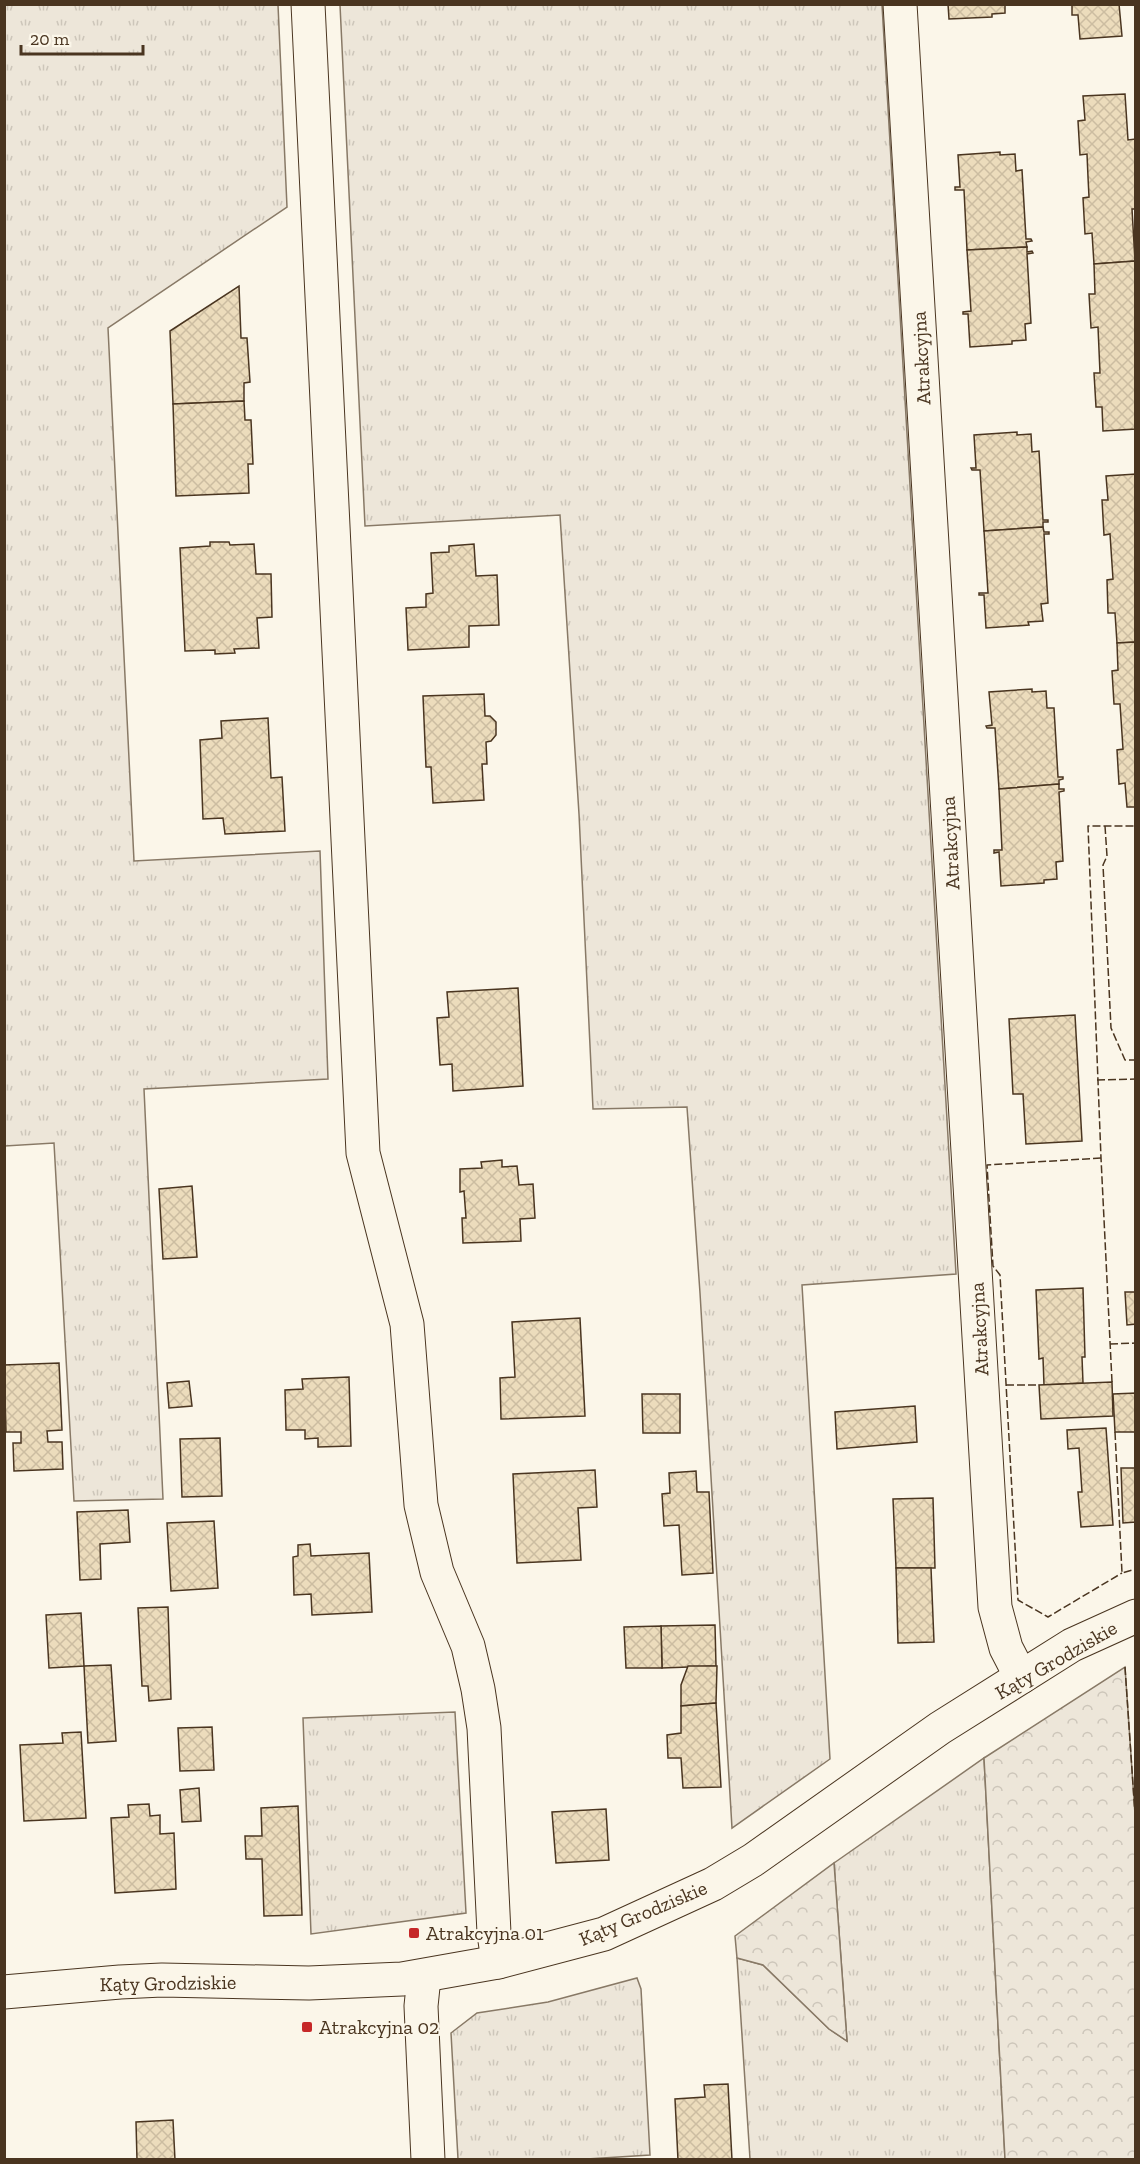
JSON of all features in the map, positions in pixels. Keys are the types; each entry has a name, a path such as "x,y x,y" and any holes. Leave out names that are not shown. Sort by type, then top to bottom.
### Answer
{"street":[{"path":"308,4 363,1153 407,1324 422,1504 427,1534 437,1572 468,1646 484,1728 494,1933 498,1962"},
{"name":"Atrakcyjna","path":"900,4 995,1607 1006,1648 1022,1677"},
{"name":"Kąty Grodziskie","path":"4,1992 131,1981 360,1982 424,1977 498,1962 604,1934 713,1884 753,1860 940,1728 1072,1645 1136,1616"},
{"path":"424,1977 421,2006 428,2160"}],"green space":[{"path":"5,4 278,5 287,207 108,328 134,861 320,851 328,1079 144,1089 163,1499 74,1501 54,1143 5,1146"},
{"path":"340,5 882,5 956,1274 802,1285 830,1759 732,1828 687,1107 593,1109 579,814 560,515 365,526"},
{"path":"1125,1667 1136,1829 1135,2159 1005,2159 984,1758"},
{"path":"455,1712 466,1913 311,1934 303,1718"},
{"path":"984,1758 1005,2159 750,2159 737,1958 763,1965 829,2029 847,2041 834,1863"},
{"path":"834,1863 847,2041 829,2029 763,1965 737,1958 735,1936"},
{"path":"637,1978 641,1989 650,2155 571,2160 458,2159 451,2033 477,2013 548,2002"}],"building":[{"path":"948,4 1005,4 1005,13 992,14 992,17 949,19"},
{"path":"1072,4 1119,4 1122,36 1080,39 1078,15 1072,15"},
{"path":"1125,94 1128,140 1135,139 1136,146 1136,209 1132,209 1135,261 1094,264 1092,233 1085,234 1083,198 1089,197 1087,154 1080,155 1078,121 1085,120 1083,96"},
{"path":"1000,152 1000,155 1015,154 1016,171 1022,170 1026,239 1032,241 1026,242 1027,247 967,250 964,190 955,190 955,187 960,187 958,155"},
{"path":"1027,247 1027,252 1032,251 1033,253 1027,254 1031,323 1025,324 1026,340 1012,341 1012,344 970,347 968,314 963,314 963,312 971,311 967,250"},
{"path":"1135,261 1136,429 1103,431 1102,407 1096,407 1094,373 1100,373 1098,327 1091,328 1089,294 1095,294 1094,264"},
{"path":"239,286 241,338 247,338 250,382 244,383 244,401 173,404 170,331"},
{"path":"244,401 245,420 251,420 253,464 248,464 249,493 176,496 173,404"},
{"path":"1017,432 1017,435 1031,434 1032,452 1039,451 1043,520 1048,520 1048,522 1043,522 1043,527 984,531 980,470 971,468 976,468 974,435"},
{"path":"1136,474 1136,642 1117,643 1115,613 1108,613 1107,580 1113,579 1110,534 1104,535 1102,500 1108,500 1106,476"},
{"path":"1043,527 1044,532 1049,532 1049,534 1044,534 1048,603 1041,604 1043,621 1028,622 1029,625 986,628 984,595 979,595 979,593 988,593 984,531"},
{"path":"210,542 229,542 230,545 254,544 256,574 271,574 272,617 257,618 259,648 234,649 235,653 215,654 215,650 185,651 180,548 210,546"},
{"path":"474,544 476,576 497,575 499,625 469,626 469,647 408,650 406,608 426,607 426,594 433,593 431,553 449,552 449,546"},
{"path":"1136,642 1136,807 1127,807 1125,783 1119,784 1117,750 1123,749 1120,704 1114,704 1112,671 1118,670 1117,643"},
{"path":"1032,689 1032,692 1046,691 1047,708 1054,708 1058,777 1063,777 1063,779 1059,780 1059,784 999,789 995,728 986,726 992,725 989,692"},
{"path":"484,694 485,716 490,716 496,722 496,735 491,741 486,742 487,764 482,764 484,800 433,803 431,767 426,767 423,696"},
{"path":"268,718 271,778 282,777 285,831 225,834 223,818 203,819 200,740 222,738 221,721"},
{"path":"1059,784 1059,789 1064,789 1059,792 1063,861 1056,862 1057,879 1044,880 1044,883 1001,886 999,852 994,853 994,850 1002,850 999,789"},
{"path":"518,988 523,1086 453,1091 452,1064 440,1065 437,1018 449,1017 447,992"},
{"path":"1075,1015 1082,1141 1026,1144 1023,1094 1013,1094 1009,1019"},
{"path":"502,1160 502,1167 517,1166 519,1185 533,1184 535,1218 520,1219 521,1241 463,1243 462,1218 466,1218 464,1191 460,1192 460,1169 482,1168 481,1162"},
{"path":"192,1186 197,1257 163,1259 159,1189"},
{"path":"1083,1288 1085,1357 1082,1357 1083,1383 1044,1385 1043,1358 1039,1359 1036,1290"},
{"path":"1125,1292 1136,1292 1136,1324 1127,1325"},
{"path":"580,1318 585,1416 501,1419 500,1378 515,1377 512,1322"},
{"path":"59,1363 62,1430 47,1431 48,1442 62,1442 63,1469 14,1471 13,1443 21,1443 21,1432 6,1432 4,1365"},
{"path":"349,1377 351,1446 318,1447 318,1438 305,1439 305,1430 286,1430 285,1390 303,1389 302,1379"},
{"path":"189,1381 192,1406 169,1408 167,1383"},
{"path":"1112,1382 1113,1416 1041,1419 1039,1385"},
{"path":"1136,1393 1136,1432 1115,1432 1113,1394"},
{"path":"642,1394 680,1394 680,1433 643,1433"},
{"path":"915,1406 917,1442 837,1449 835,1412"},
{"path":"1106,1428 1113,1525 1081,1527 1078,1492 1082,1492 1079,1448 1068,1449 1067,1430"},
{"path":"220,1438 222,1496 182,1497 180,1439"},
{"path":"1121,1468 1136,1468 1136,1522 1123,1523"},
{"path":"595,1470 597,1507 578,1508 581,1560 517,1563 513,1474"},
{"path":"696,1471 697,1492 709,1492 713,1573 682,1575 679,1525 664,1526 662,1494 670,1493 669,1473"},
{"path":"933,1498 935,1568 896,1568 893,1499"},
{"path":"128,1510 130,1542 100,1544 101,1579 80,1580 77,1512"},
{"path":"214,1521 218,1588 171,1591 167,1523"},
{"path":"310,1544 311,1556 369,1553 372,1612 312,1615 311,1594 294,1595 293,1557 298,1556 298,1545"},
{"path":"896,1568 931,1568 934,1642 898,1643"},
{"path":"168,1607 171,1699 149,1701 148,1686 142,1686 138,1608"},
{"path":"81,1613 84,1666 49,1668 46,1615"},
{"path":"715,1625 716,1666 662,1668 661,1626"},
{"path":"661,1626 662,1668 626,1668 624,1627"},
{"path":"111,1665 116,1741 88,1743 84,1666"},
{"path":"688,1666 717,1666 716,1703 681,1706 681,1685"},
{"path":"716,1703 721,1787 683,1788 681,1758 668,1758 667,1735 681,1733 681,1706"},
{"path":"212,1727 214,1770 180,1771 178,1728"},
{"path":"81,1732 86,1818 24,1821 20,1745 63,1743 62,1733"},
{"path":"199,1788 201,1821 182,1822 180,1790"},
{"path":"149,1804 150,1816 160,1815 160,1834 174,1833 176,1889 115,1893 111,1818 129,1817 128,1805"},
{"path":"298,1806 302,1915 264,1916 262,1859 246,1859 245,1836 262,1836 261,1808"},
{"path":"606,1809 609,1860 556,1863 552,1812"},
{"path":"728,2084 732,2160 678,2160 675,2099 705,2097 704,2085"},
{"path":"173,2120 175,2160 137,2160 136,2122"}],"fence":[{"path":"1112,1382 1088,826 1136,826"},
{"path":"1105,826 1107,856 1103,865 1111,1028 1125,1060 1136,1060"},
{"path":"1097,1080 1136,1079"},
{"path":"1101,1158 987,1165 993,1266 1000,1275 1018,1600 1048,1617 1122,1573"},
{"path":"1110,1344 1136,1343"},
{"path":"1006,1385 1039,1385"},
{"path":"1115,1432 1122,1573 1136,1569"},
{"path":"1125,1667 1136,1829"}],"place":[{"name":"Atrakcyjna 01","path":"414,1933"},
{"name":"Atrakcyjna 02","path":"307,2027"}]}
